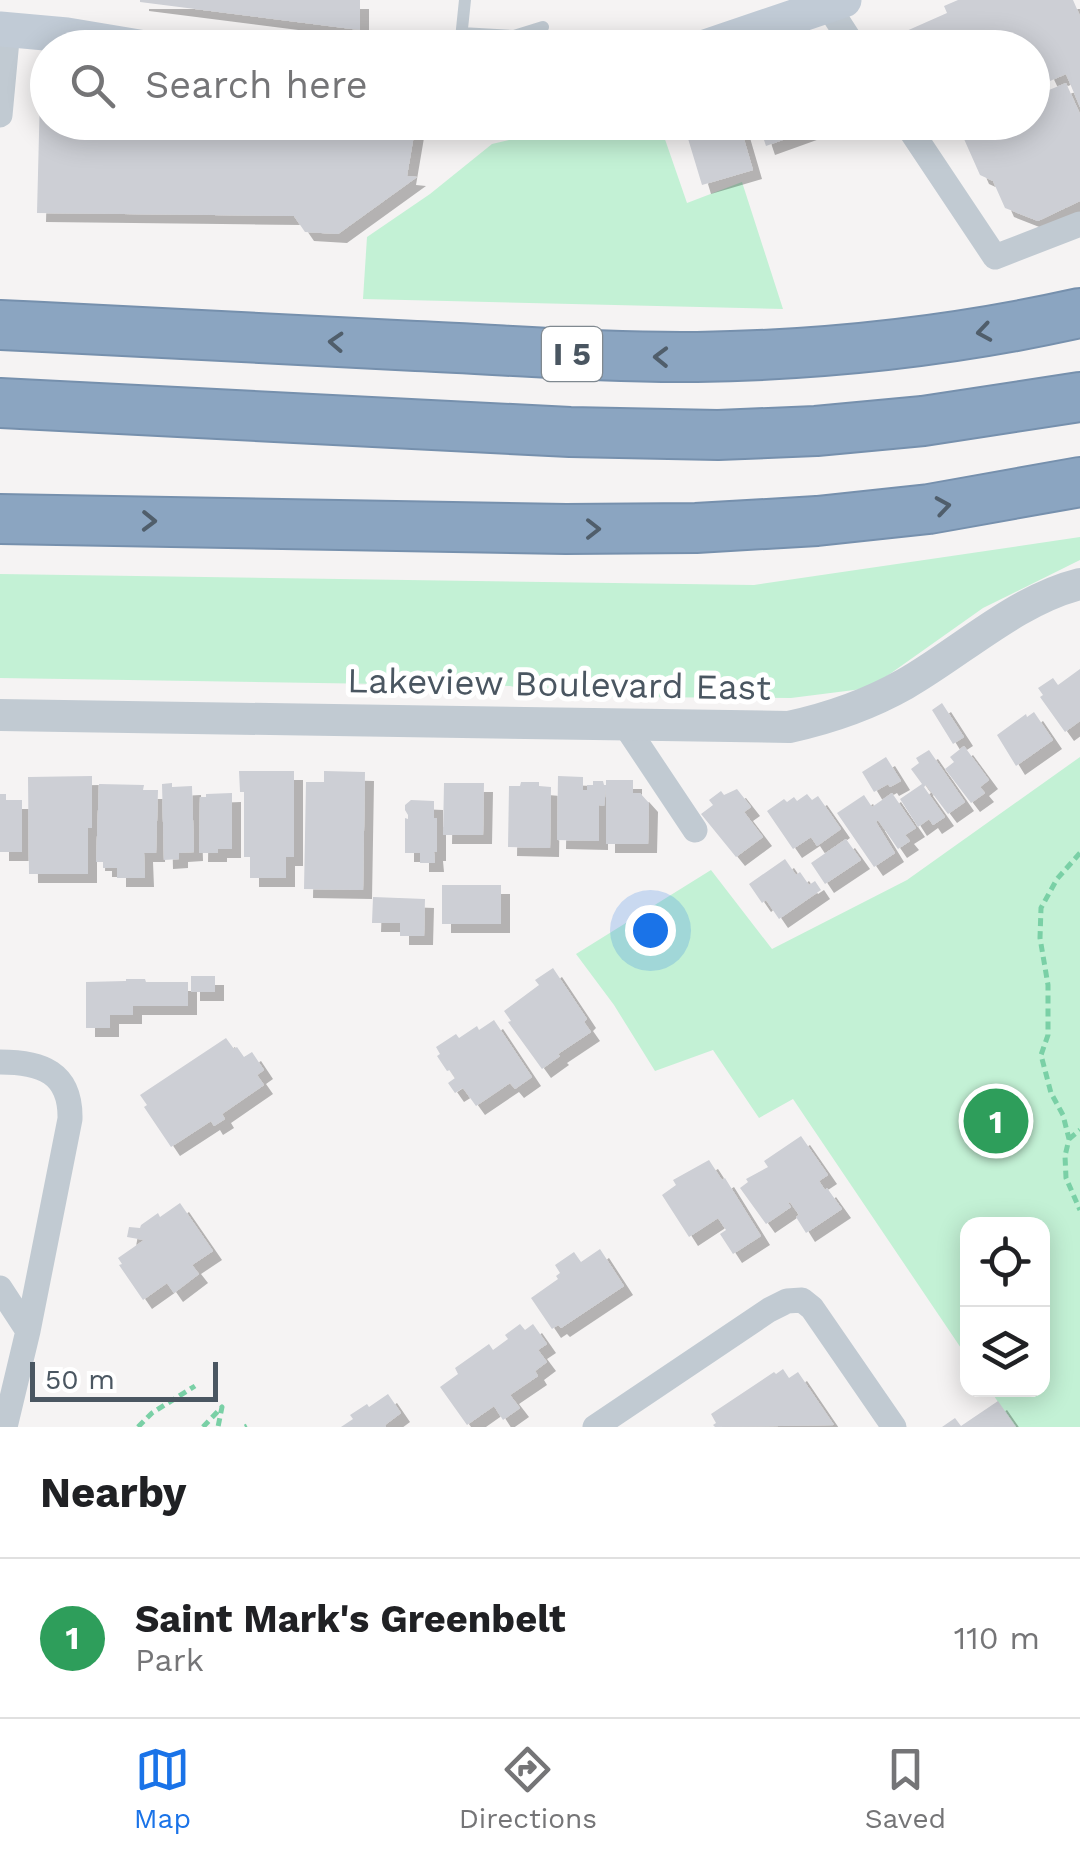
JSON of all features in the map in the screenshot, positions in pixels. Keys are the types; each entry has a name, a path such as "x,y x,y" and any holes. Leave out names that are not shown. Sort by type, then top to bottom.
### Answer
{"highway":[{"name":"I 5","path":"0,325 693,357 872,347 989,331 1080,313"},
{"path":"0,317 60,328"},
{"path":"0,390 78,408"},
{"path":"0,430 718,435 864,427 1080,397"},
{"path":"0,403 570,432"},
{"path":"0,515 636,529 846,518 929,509 1080,482"}],"main road":[{"path":"752,30 831,2"},
{"path":"4,29 30,31"}],"street":[{"path":"831,2 846,30"},
{"path":"0,115 4,29"},
{"path":"917,140 995,258 1080,224"},
{"name":"Lakeview Boulevard East","path":"0,715 789,727 868,704 1037,600 1080,584"},
{"path":"625,724 695,830"},
{"path":"0,1062 38,1065 54,1075 70,1102 28,1331 5,1427"},
{"path":"0,1288 28,1331"},
{"path":"595,1427 769,1310 787,1301 802,1300 812,1308 894,1427"}],"lane":[{"path":"461,30 465,0"},
{"path":"533,30 543,27"}],"path":[{"path":"1080,853 1057,879 1041,908 1040,938 1048,997 1048,1034 1041,1055 1051,1093 1063,1115 1069,1139 1066,1178 1080,1210"},
{"path":"1069,1139 1080,1130"},
{"path":"138,1427 152,1413 195,1386"},
{"path":"203,1427 222,1407 218,1427"}],"green space":[{"path":"509,140 665,140 687,203 742,182 783,309 363,299 367,237 430,194 492,144"},
{"path":"1080,537 1080,560 983,608 870,688 791,698 588,697 510,686 0,678 0,574 754,585"},
{"path":"1080,757 1080,1427 1015,1427 995,1397 1050,1397 1050,1217 960,1217 960,1347 793,1099 759,1118 713,1050 655,1071 576,954 711,870 772,949 907,880"}],"building":[{"path":"360,0 360,30 140,2"},
{"path":"958,0 1073,0 1080,16 1080,107 1066,74 1050,81 1050,30 909,30 947,13 944,6"},
{"path":"1066,83 1080,114 1080,201 1038,221 1005,208 993,181 980,175 964,140 1050,140 1050,90"},
{"path":"39,140 413,140 407,176 417,177 338,234 305,232 294,216 37,213"},
{"path":"688,140 744,140 753,170 702,185"},
{"path":"1080,669 1080,721 1065,732 1040,697 1043,695 1038,688 1053,678 1058,685"},
{"path":"942,703 964,737 953,744 932,710"},
{"path":"1034,712 1053,740 1016,766 997,735"},
{"path":"964,746 989,780 980,787 985,793 971,803 945,769 954,762 950,757"},
{"path":"929,750 965,802 948,814 926,785 945,817 933,825 929,819 918,827 900,799 922,784 911,769 919,763 916,758"},
{"path":"886,757 901,781 874,792 862,772"},
{"path":"239,771 294,771 294,857 286,857 286,878 250,878 250,857 244,857 244,792 240,792"},
{"path":"324,771 365,772 363,890 304,889 306,782 324,782"},
{"path":"92,776 88,874 29,874 28,777"},
{"path":"558,776 583,777 583,790 593,781 606,785 606,780 633,780 633,793 640,793 649,803 648,844 606,844 606,789 604,806 599,805 599,841 557,840"},
{"path":"521,782 551,787 550,848 508,847 509,786 520,786"},
{"path":"172,783 172,787 192,786 194,852 164,860 162,784"},
{"path":"444,783 484,783 483,835 443,835"},
{"path":"99,784 144,785 143,790 158,790 156,853 144,853 145,878 117,878 117,868 103,868 103,862 96,862"},
{"path":"737,789 751,807 744,812 763,837 736,857 701,814 713,805 709,800 721,791 724,795"},
{"path":"232,793 232,849 199,853 200,797"},
{"path":"892,793 916,828 905,835 910,841 898,849 878,820 895,853 874,867 837,813 864,795 872,807"},
{"path":"0,794 6,794 6,800 22,800 22,852 0,852"},
{"path":"807,794 812,800 818,796 841,829 817,846 811,837 793,849 767,811 784,799 787,802 794,797 797,801"},
{"path":"411,800 434,801 435,863 420,863 420,853 405,853 405,805"},
{"path":"846,839 861,860 825,884 811,863"},
{"path":"785,859 796,875 800,872 809,885 815,881 821,890 779,919 749,884"},
{"path":"442,885 501,885 501,924 442,924"},
{"path":"373,897 425,899 424,936 400,936 400,923 372,923"},
{"path":"553,968 587,1019 584,1022 591,1032 542,1069 504,1011 539,985 535,980"},
{"path":"191,976 215,976 215,992 191,992"},
{"path":"86,982 188,982 188,1006 133,1006 133,1015 110,1015 110,1028 86,1028"},
{"path":"494,1020 532,1077 515,1089 510,1083 476,1106 463,1088 455,1093 448,1083 455,1078 437,1056 440,1054 436,1047 456,1034 459,1038"},
{"path":"226,1038 244,1057 252,1052 264,1070 257,1075 264,1085 222,1114 225,1119 214,1126 211,1121 171,1147 140,1095"},
{"path":"801,1136 828,1175 819,1181 842,1209 806,1233 790,1202 791,1207 766,1224 740,1188 748,1182 746,1179 768,1167 764,1161"},
{"path":"709,1160 722,1180 725,1178 761,1236 733,1254 720,1234 726,1230 718,1218 689,1237 662,1195 676,1185 673,1180"},
{"path":"180,1203 213,1251 192,1265 199,1274 174,1293 167,1283 143,1300 119,1265 122,1264 118,1258 144,1240 127,1237 129,1227 140,1228 158,1213 160,1217"},
{"path":"600,1249 624,1286 561,1328 558,1325 552,1329 531,1298 558,1279 560,1273 555,1265 574,1252 581,1262"},
{"path":"520,1324 525,1330 533,1324 547,1344 538,1350 547,1362 535,1371 538,1376 510,1395 520,1408 503,1420 494,1406 467,1425 440,1387 458,1374 455,1368 489,1344 493,1350"},
{"path":"783,1369 789,1378 798,1372 834,1425 713,1425 716,1423 711,1414"},
{"path":"388,1394 401,1413 386,1427 341,1427 353,1419 350,1415"},
{"path":"998,1401 1016,1427 942,1427 955,1418 961,1426"}],"place":[{"name":"Saint Mark's Greenbelt","path":"996,1121"}]}
